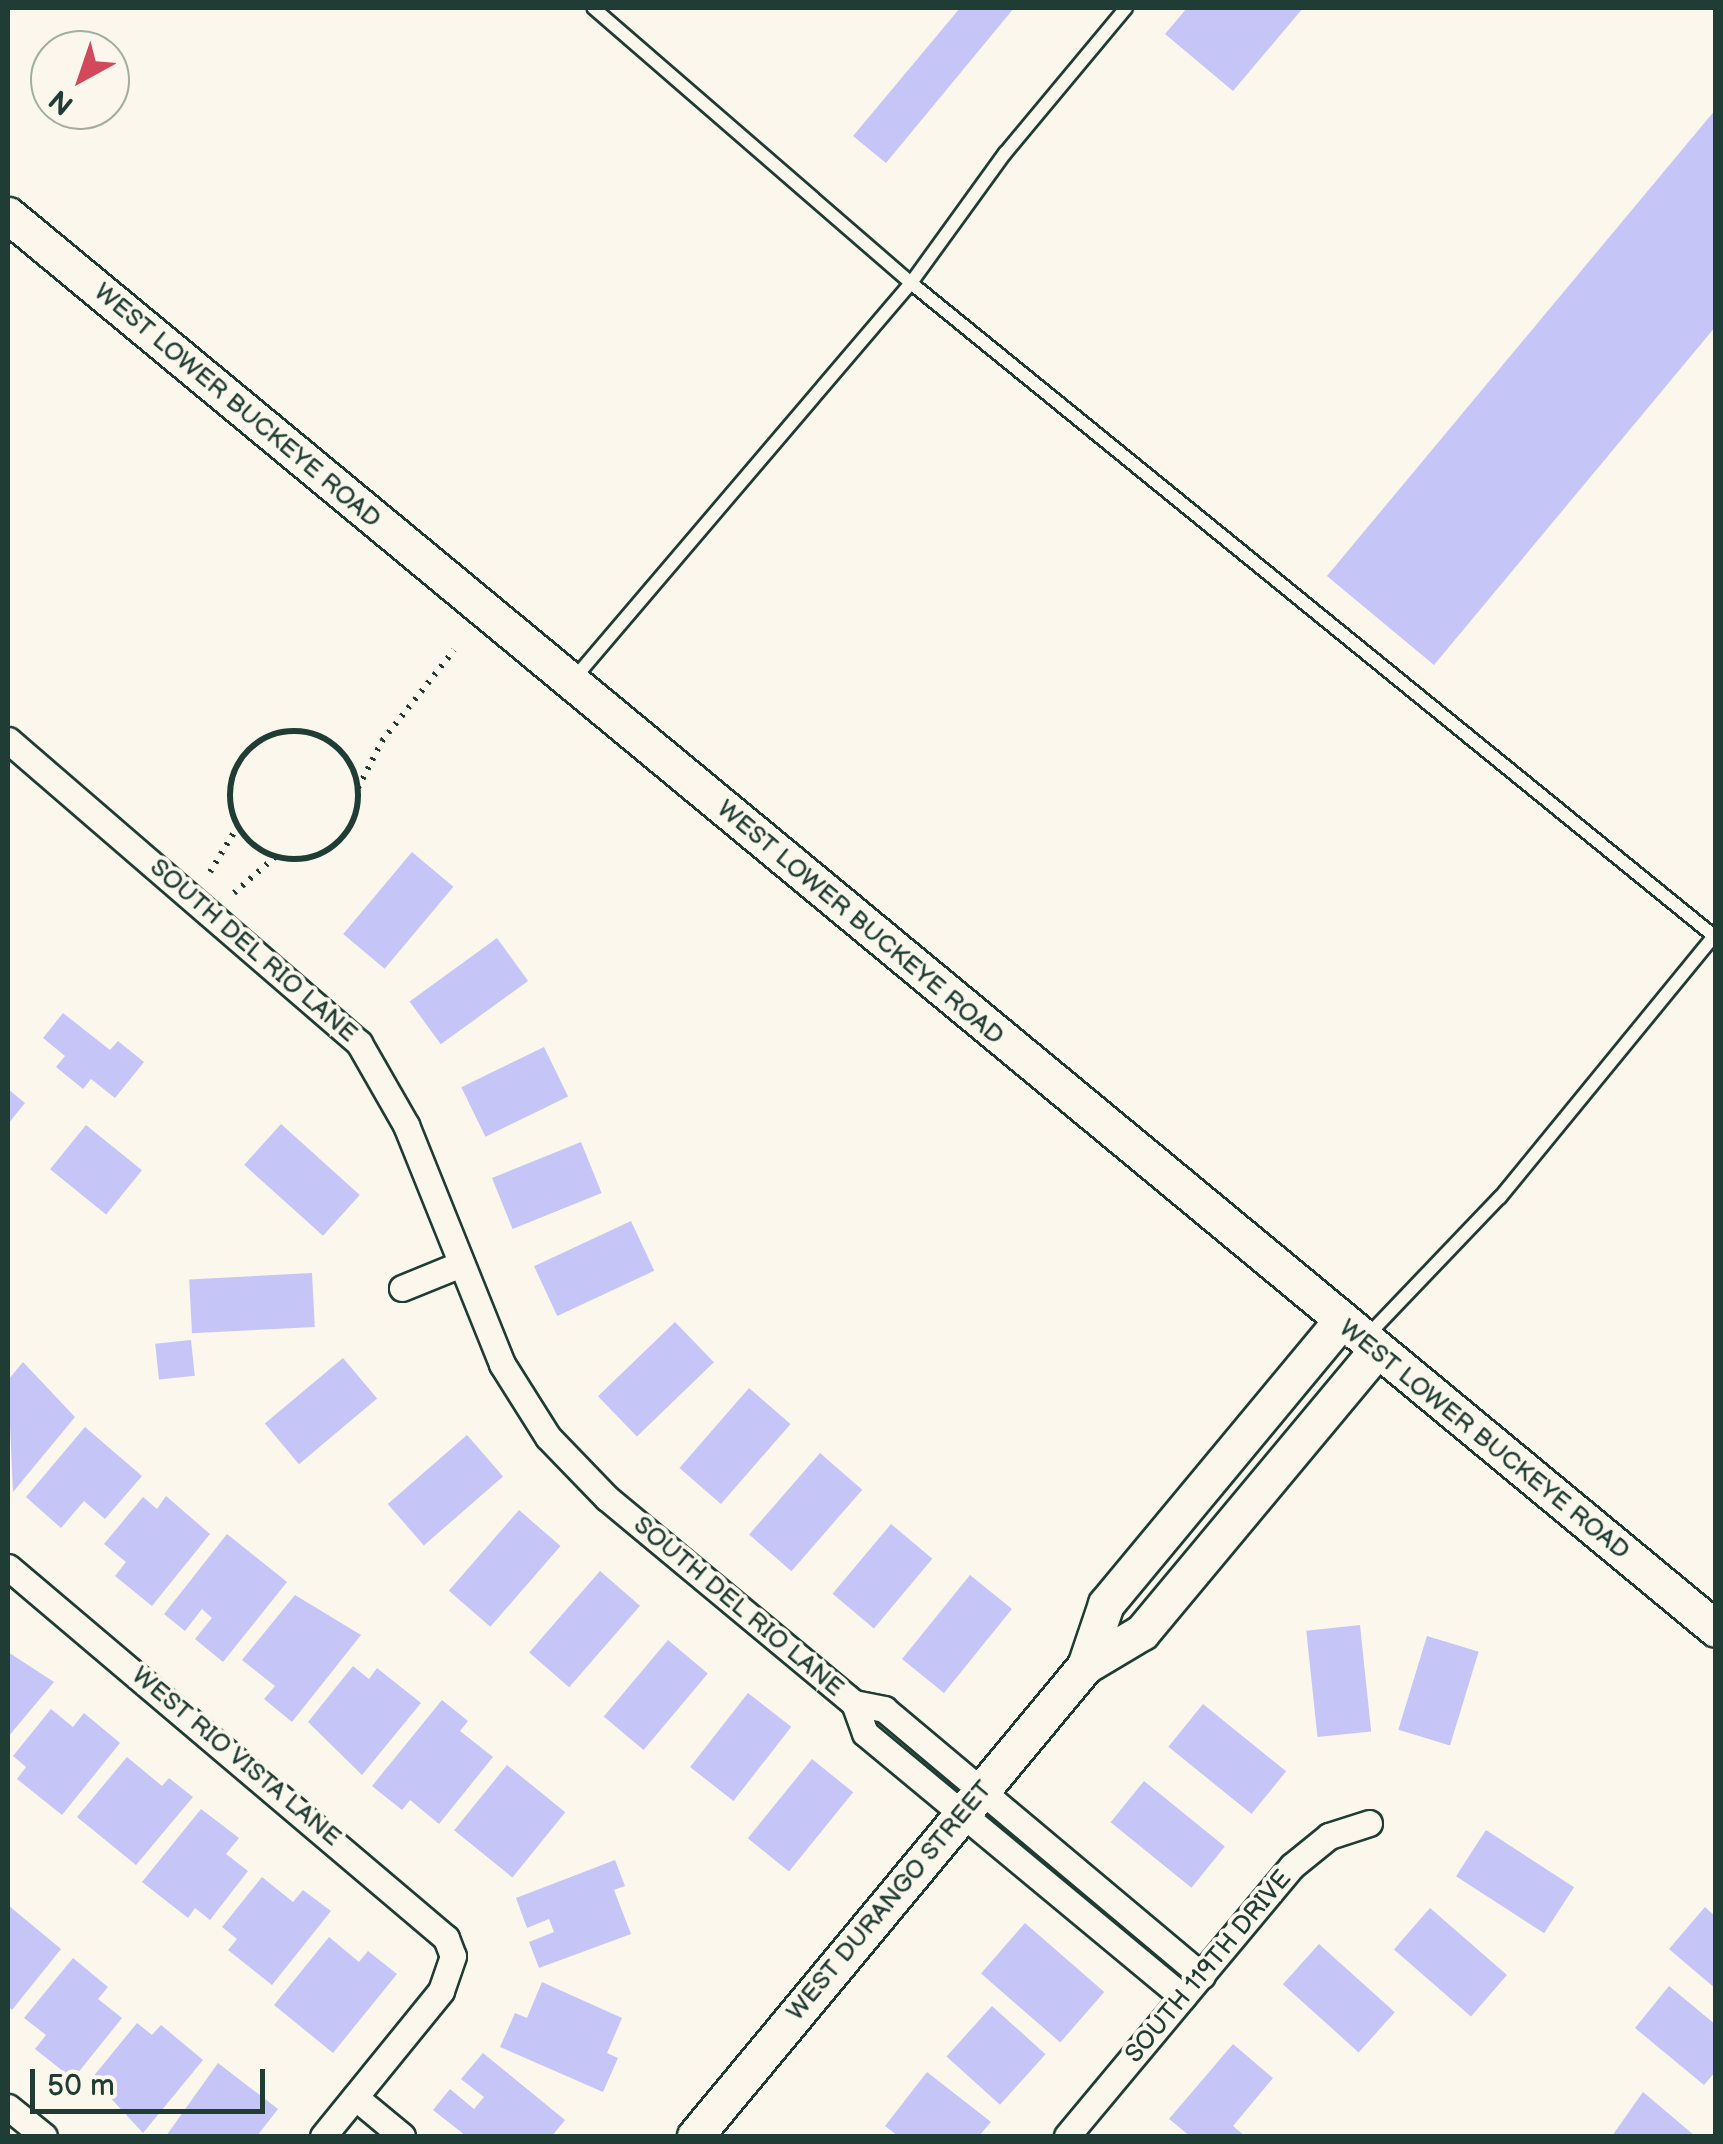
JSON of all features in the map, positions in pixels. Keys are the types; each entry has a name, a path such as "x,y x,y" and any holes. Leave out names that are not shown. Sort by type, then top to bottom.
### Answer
{"main road":[{"name":"WEST LOWER BUCKEYE ROAD","path":"8,215 1716,1629"},
{"name":"WEST DURANGO STREET","path":"695,2136 1085,1666 1142,1632 1360,1338"}],"street":[{"name":"SOUTH DEL RIO LANE","path":"8,740 358,1042 394,1099 516,1392 567,1459 854,1703 865,1733 973,1801"},
{"path":"402,1288 461,1264"},
{"name":"WEST RIO VISTA LANE","path":"8,1568 420,1908 453,1956 440,1991 354,2097"},
{"path":"973,1801 1202,1976"},
{"path":"973,1801 1184,1998"},
{"name":"SOUTH 119TH DRIVE","path":"1081,2132 1184,1998 1308,1850 1369,1823"},
{"path":"337,2131 354,2097 402,2136"},
{"path":"8,2106 44,2136"}],"lane":[{"path":"594,8 911,283 1714,934 1500,1197 1360,1338"},
{"path":"570,683 911,283 1005,153 1126,8"}],"path":[{"path":"238,825 276,856 301,859 335,845 351,825 358,789 368,765 454,650"},
{"path":"210,872 238,825 233,777 264,739 312,734 350,765 358,789"},
{"path":"350,765 368,765"},
{"path":"234,893 276,856"}],"building":[{"path":"960,8 1014,8 886,163 853,136"},
{"path":"1187,8 1303,8 1233,91 1165,34"},
{"path":"1716,109 1716,326 1434,665 1327,576"},
{"path":"412,852 453,887 385,969 343,934"},
{"path":"497,938 528,981 441,1044 410,1001"},
{"path":"63,1013 110,1050 118,1041 144,1062 115,1098 91,1079 83,1089 56,1067 65,1056 43,1038"},
{"path":"544,1047 568,1096 485,1137 461,1087"},
{"path":"8,1089 25,1103 8,1124"},
{"path":"281,1124 360,1195 323,1236 244,1165"},
{"path":"86,1125 142,1170 106,1215 50,1169"},
{"path":"581,1142 602,1193 513,1229 492,1178"},
{"path":"631,1221 654,1271 557,1316 534,1266"},
{"path":"312,1273 315,1327 192,1333 189,1279"},
{"path":"675,1322 714,1362 637,1437 598,1396"},
{"path":"191,1340 195,1376 159,1380 155,1344"},
{"path":"343,1358 377,1399 299,1464 265,1424"},
{"path":"23,1362 75,1417 13,1492 8,1380"},
{"path":"749,1388 791,1424 721,1504 679,1468"},
{"path":"85,1427 142,1476 105,1519 84,1501 61,1528 26,1497"},
{"path":"467,1435 503,1477 424,1545 388,1504"},
{"path":"820,1453 862,1490 791,1571 749,1535"},
{"path":"166,1496 210,1534 152,1606 115,1576 126,1562 104,1544 143,1497 157,1509"},
{"path":"519,1510 561,1546 490,1627 449,1591"},
{"path":"891,1524 932,1559 874,1628 833,1594"},
{"path":"227,1534 287,1582 223,1662 195,1639 212,1618 202,1609 185,1631 164,1614"},
{"path":"600,1571 640,1606 569,1687 529,1653"},
{"path":"970,1575 1012,1609 944,1693 902,1659"},
{"path":"295,1595 361,1635 292,1722 264,1699 275,1686 242,1660"},
{"path":"1360,1625 1371,1731 1317,1737 1306,1631"},
{"path":"1427,1636 1479,1652 1450,1746 1398,1730"},
{"path":"668,1640 708,1673 644,1750 604,1717"},
{"path":"8,1652 54,1682 8,1737"},
{"path":"353,1666 369,1679 377,1668 421,1703 362,1775 308,1722"},
{"path":"748,1693 791,1727 733,1801 690,1767"},
{"path":"442,1700 468,1721 460,1731 493,1757 439,1824 410,1800 402,1810 372,1786"},
{"path":"1203,1704 1286,1771 1252,1814 1168,1747"},
{"path":"51,1709 73,1727 84,1713 120,1743 62,1815 17,1779 26,1767 13,1756"},
{"path":"127,1757 162,1786 169,1778 193,1797 136,1865 77,1817"},
{"path":"812,1759 853,1792 789,1872 748,1838"},
{"path":"507,1765 565,1812 512,1877 454,1830"},
{"path":"1144,1781 1225,1846 1191,1888 1111,1822"},
{"path":"201,1809 239,1838 226,1854 248,1871 210,1920 195,1908 188,1918 142,1882"},
{"path":"1486,1830 1574,1887 1544,1933 1456,1876"},
{"path":"615,1860 625,1886 614,1890 631,1934 539,1968 529,1942 554,1932 549,1919 527,1928 516,1898"},
{"path":"262,1877 293,1902 303,1890 331,1911 272,1985 228,1950 237,1939 222,1927"},
{"path":"8,1905 61,1949 12,2010 8,2006"},
{"path":"1705,1907 1716,1917 1716,1989 1669,1949"},
{"path":"1430,1908 1507,1975 1471,2016 1394,1950"},
{"path":"1025,1923 1104,1992 1060,2042 981,1974"},
{"path":"329,1937 359,1962 368,1951 397,1974 333,2053 274,2005"},
{"path":"1319,1944 1395,2012 1359,2052 1283,1984"},
{"path":"73,1958 108,1987 98,1999 122,2018 73,2079 35,2049 46,2035 24,2018"},
{"path":"542,1982 622,2018 607,2053 618,2058 603,2092 500,2047 515,2013 527,2018"},
{"path":"1669,1986 1716,2025 1716,2071 1704,2085 1635,2028"},
{"path":"992,2006 1046,2054 1000,2105 946,2057"},
{"path":"137,2023 152,2035 161,2025 203,2060 143,2133 92,2078"},
{"path":"1233,2044 1273,2078 1233,2126 1245,2136 1190,2136 1169,2119"},
{"path":"483,2053 565,2120 552,2136 466,2136 433,2110 450,2089 474,2109 484,2097 461,2079"},
{"path":"218,2063 278,2109 257,2136 166,2136"},
{"path":"927,2072 991,2122 979,2136 898,2136 885,2126"},
{"path":"1643,2092 1695,2136 1612,2136"}]}
